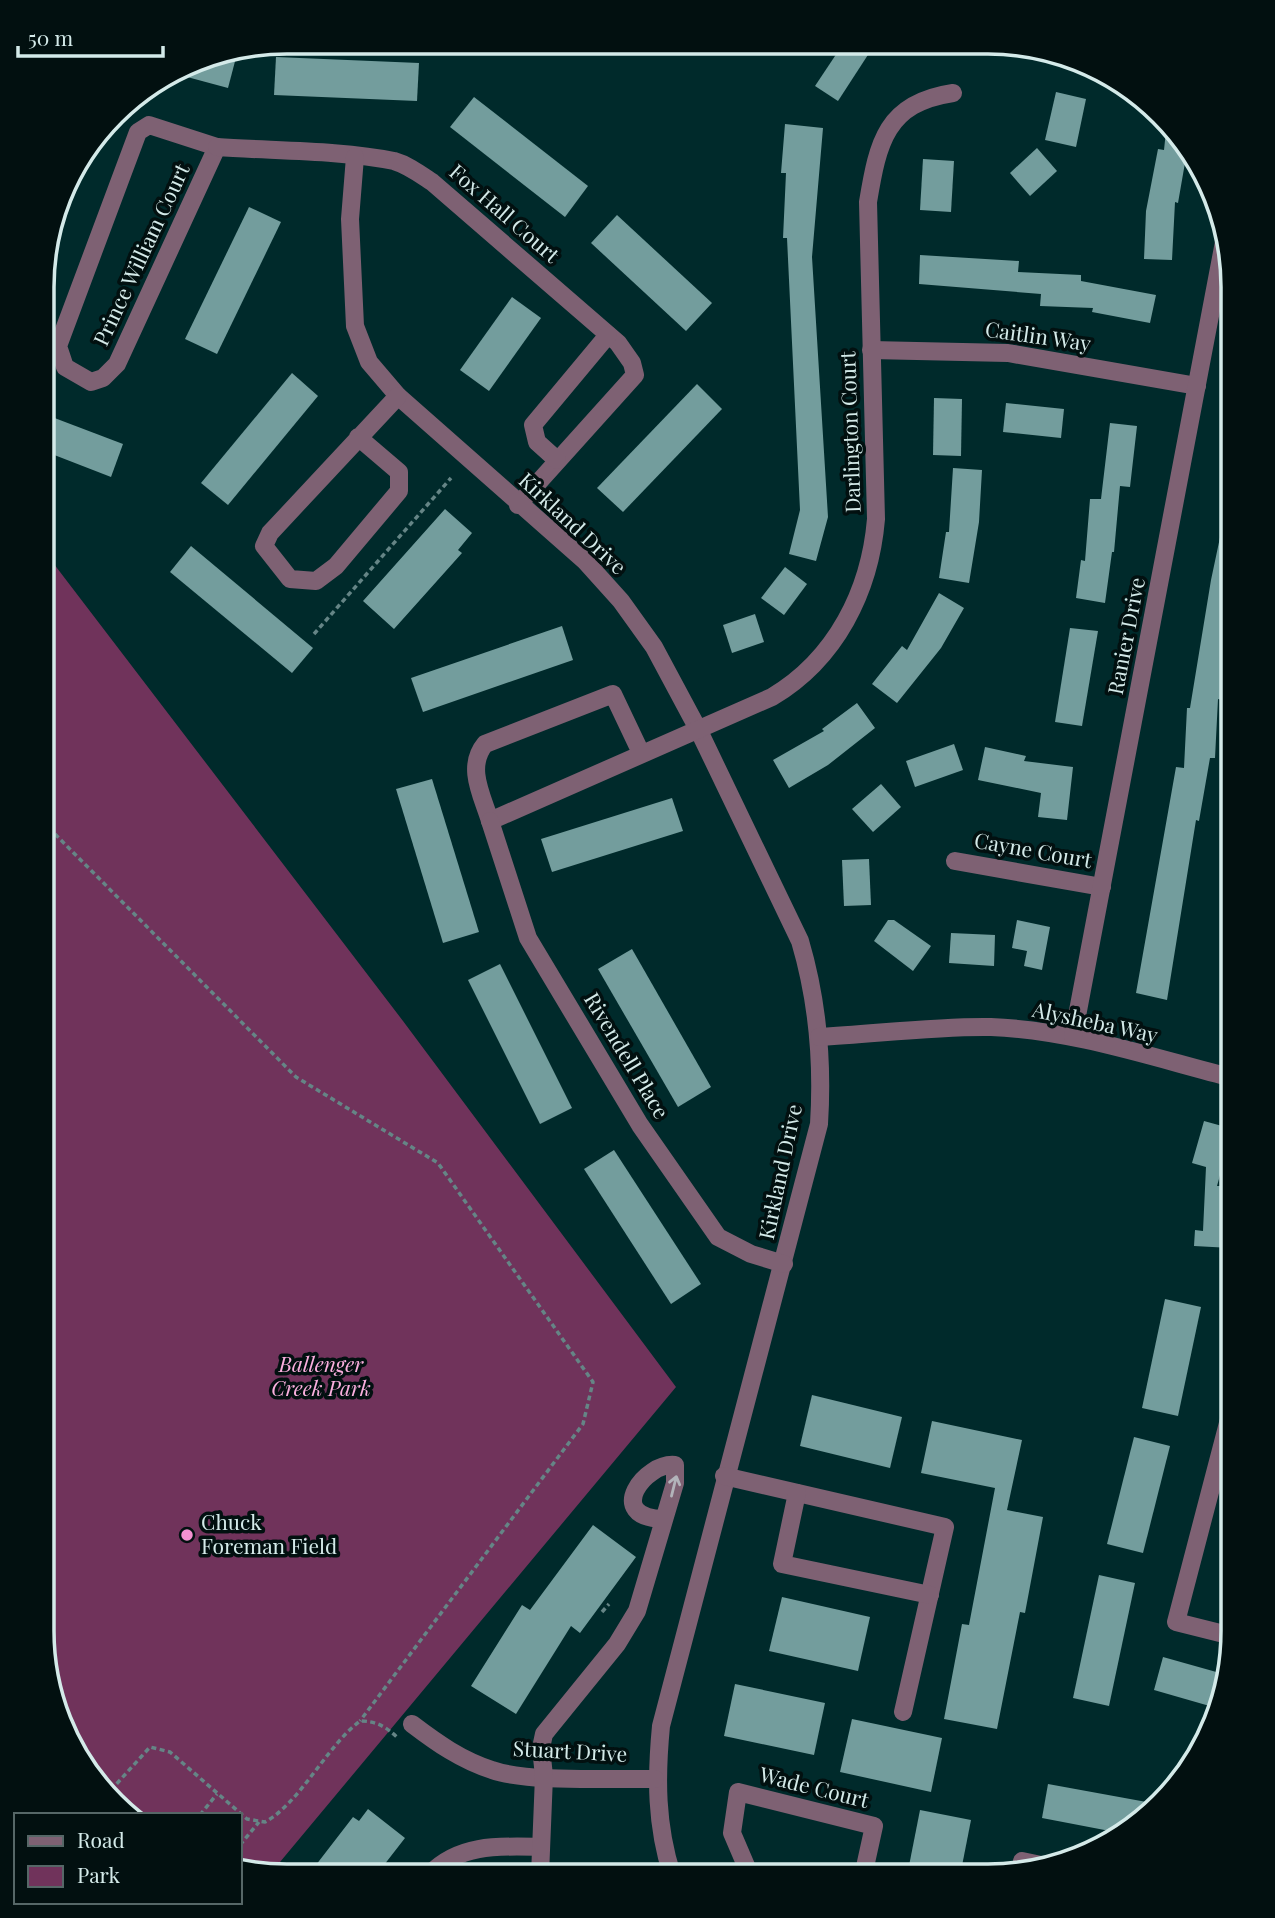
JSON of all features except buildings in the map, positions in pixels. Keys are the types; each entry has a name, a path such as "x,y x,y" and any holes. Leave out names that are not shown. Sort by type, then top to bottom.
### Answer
{"street":[{"name":"Darlington Court","path":"699,731 796,683 825,652 847,621 864,584 873,554 876,519 868,202 880,145 893,122 909,105 932,96 953,93"},
{"name":"Prince William Court","path":"217,148 117,364 103,378 91,382 75,374 65,367 58,346 138,132 149,125 217,148 355,157"},
{"name":"Fox Hall Court","path":"355,157 395,162 432,182 608,335 632,363 635,375 518,505"},
{"path":"355,157 350,219 355,326 369,362 398,396 358,437 270,533 264,546 290,579 316,581 336,566 399,491 399,472 358,437"},
{"name":"Ranier Drive","path":"1073,1037 1220,266"},
{"path":"557,460 537,442 533,425 608,335"},
{"name":"Caitlin Way","path":"871,350 1008,353 1197,386"},
{"name":"Kirkland Drive","path":"398,396 518,505 585,561 621,601 654,647 699,731 800,941 810,978 822,1077 819,1124 660,1726 656,1779 659,1826 669,1864"},
{"name":"Rivendell Place","path":"641,753 612,694 485,744 476,755 474,772 528,938 640,1125 718,1237 751,1254 784,1264"},
{"path":"490,821 641,753 699,731"},
{"name":"Cayne Court","path":"955,861 1102,887"},
{"name":"Alysheba Way","path":"819,1037 990,1027 1073,1037 1220,1075"},
{"path":"1220,1453 1176,1622 1220,1633"},
{"path":"724,1476 945,1527 903,1712"},
{"path":"797,1493 782,1563 930,1595"},
{"path":"540,1864 544,1776 541,1748 544,1734 617,1644 637,1611 663,1520"},
{"name":"Stuart Drive","path":"412,1724 452,1754 494,1771 544,1776 656,1779"},
{"name":"Wade Court","path":"745,1864 732,1833 738,1792 874,1826 866,1864"},
{"path":"444,1864 460,1853 481,1847 541,1847"}],"path":[{"path":"314,634 451,478"},
{"path":"54,833 296,1077 438,1163 593,1382 583,1424 360,1721 323,1759 273,1818 260,1821 247,1819 242,1815"},
{"path":"602,1612 609,1604"},
{"path":"360,1721 371,1721 385,1726 399,1738 412,1724"},
{"path":"115,1786 150,1747 170,1752 240,1813"},
{"path":"202,1813 217,1794"},
{"path":"242,1842 260,1821"}],"green space":[{"name":"Ballenger Creek Park","path":"54,564 403,1021 676,1387 279,1863 242,1859 242,1813 143,1813 102,1772 72,1720 62,1691 54,1630"}],"place":[{"name":"Chuck Foreman Field","path":"187,1535"}]}
